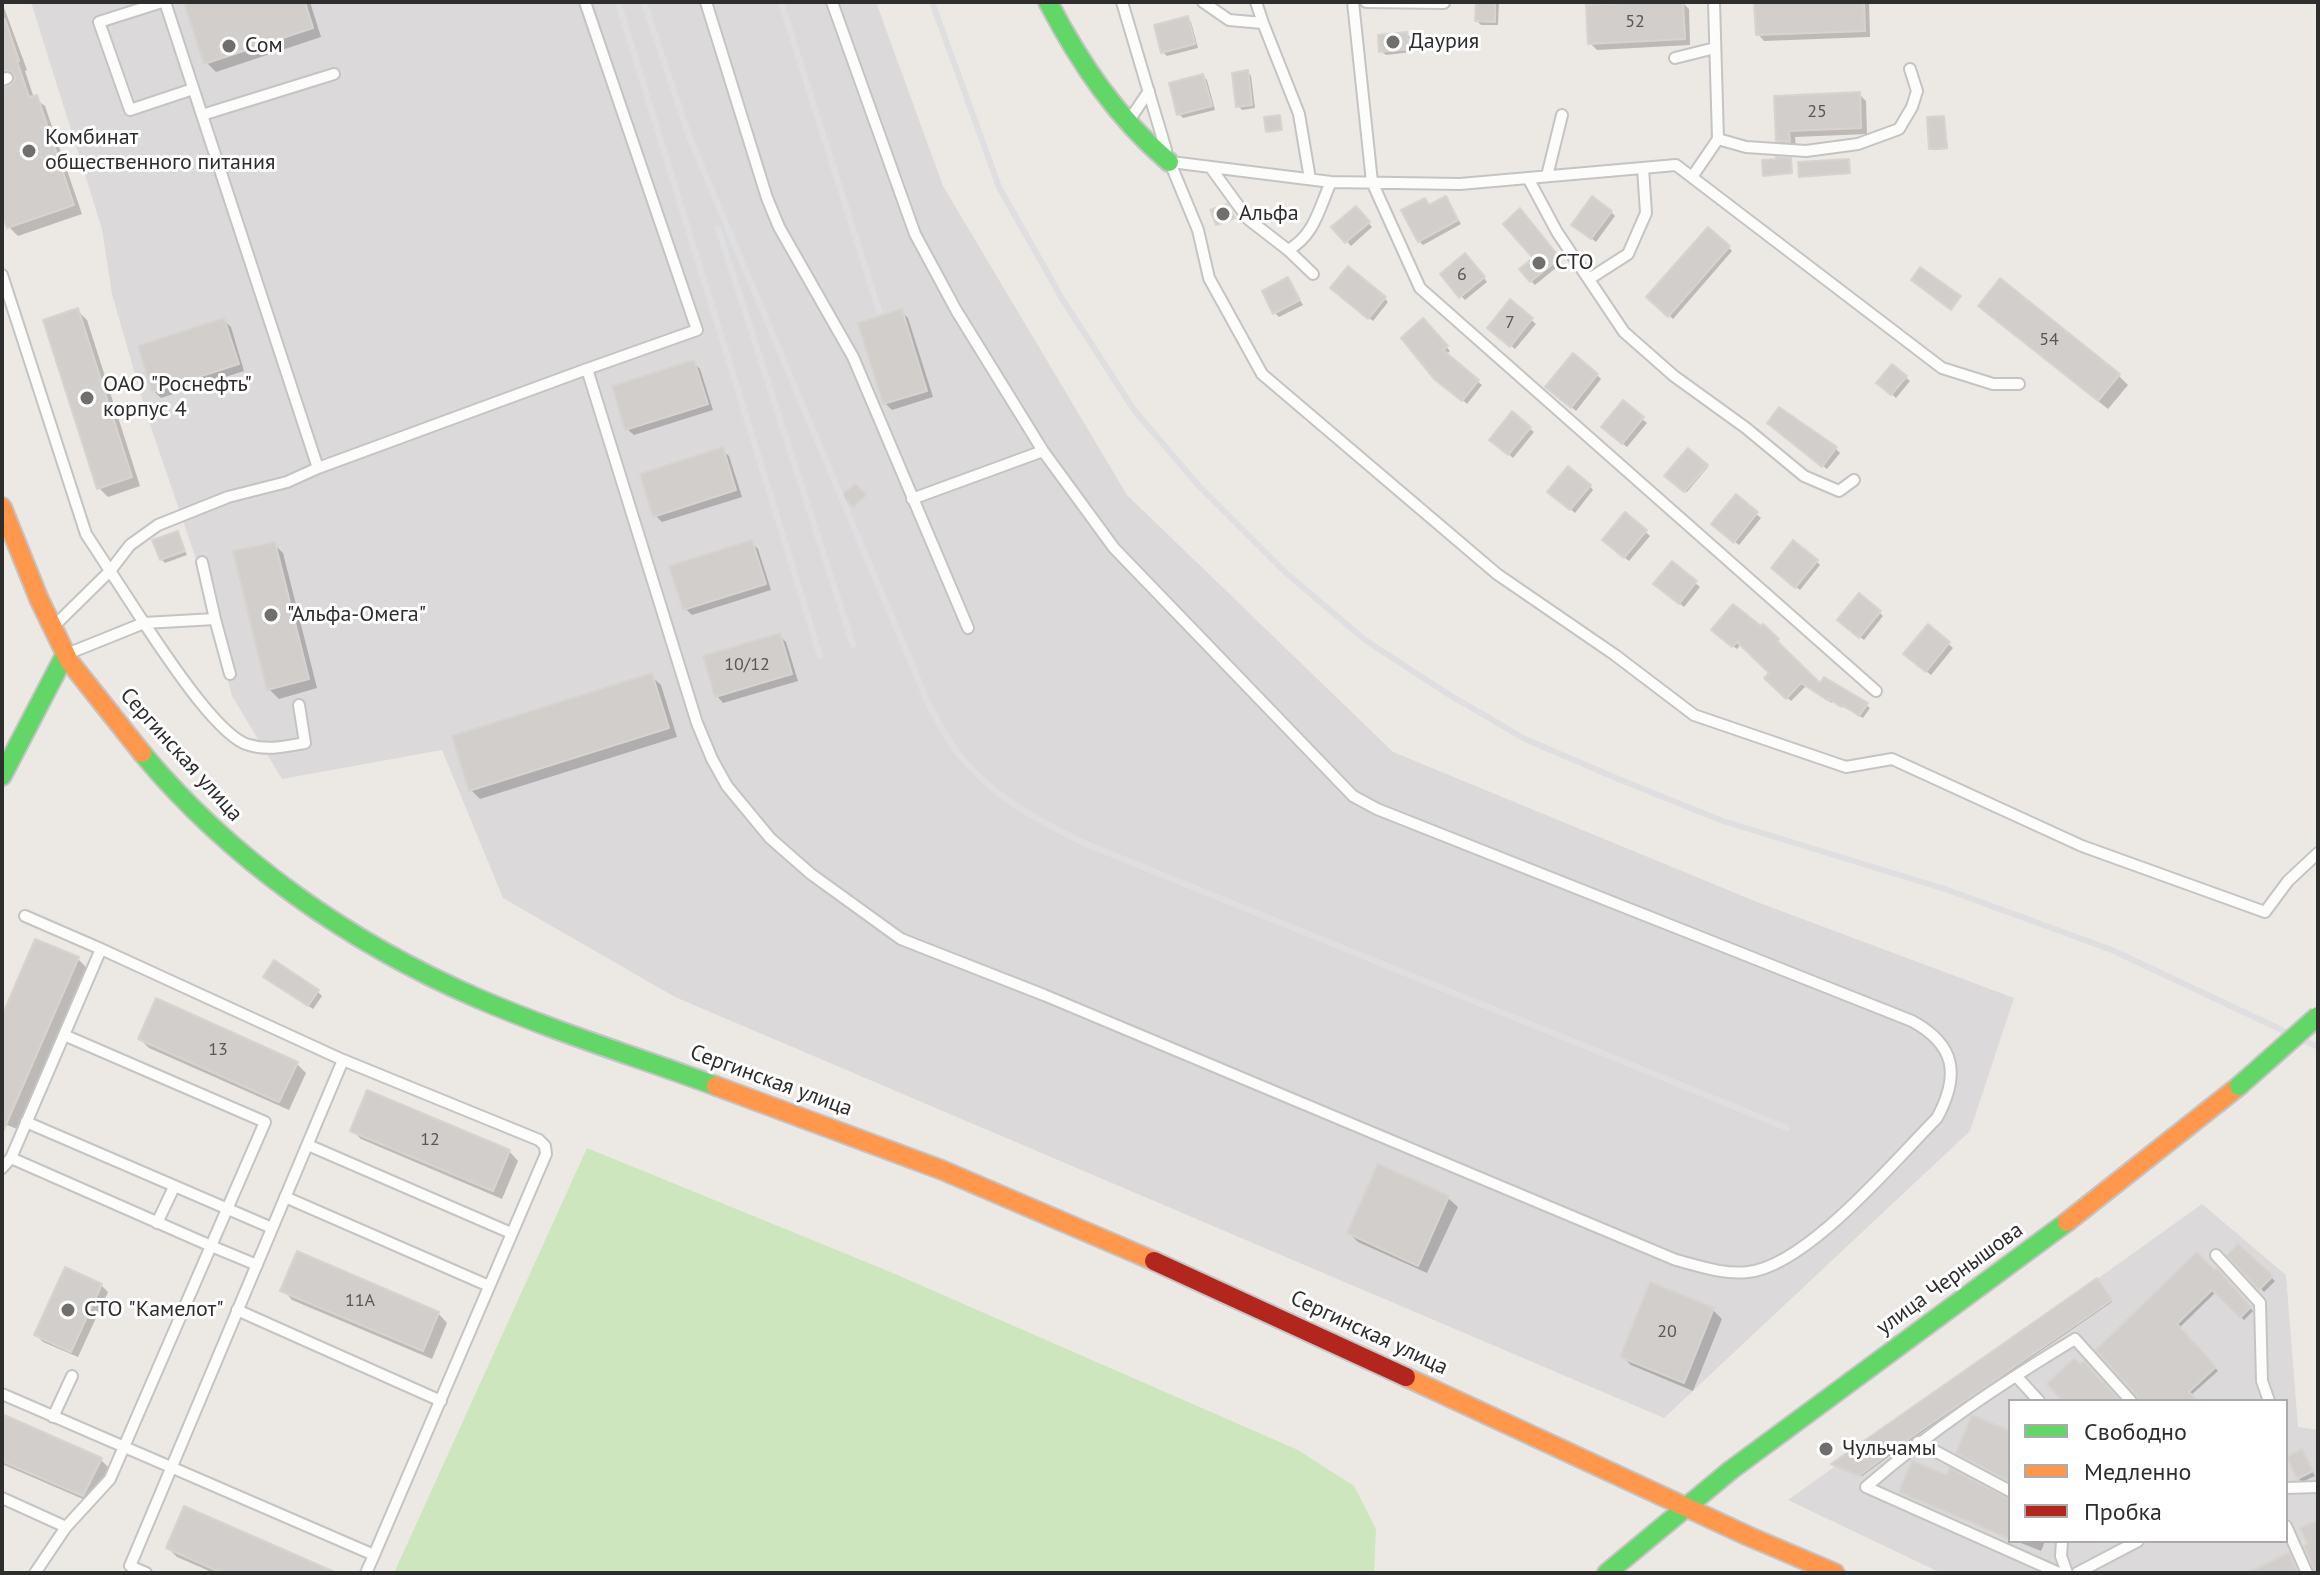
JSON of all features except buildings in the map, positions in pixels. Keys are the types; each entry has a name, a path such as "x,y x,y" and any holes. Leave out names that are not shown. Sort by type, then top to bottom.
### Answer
{"main road":[{"path":"1048,2 1075,55 1126,123 1169,162"},
{"name":"Сергинская улица","path":"2,507 65,655 129,739 211,827 269,876 326,918 379,951 479,999 942,1170 1100,1236 1748,1536 1835,1573"},
{"path":"2,776 65,655"},
{"name":"улица Чернышова","path":"1607,1573 1751,1456 2160,1152 2318,1016"}],"lane":[{"path":"193,89 130,110 99,22 163,2 202,115 318,468"},
{"path":"53,627 110,571 130,545 158,525 228,497 287,482 697,330 585,2"},
{"path":"706,2 767,198 779,227 853,357 968,628"},
{"path":"587,369 697,723 712,759 727,786 770,838 811,874 901,939 1044,995 1676,1260 1715,1270 1748,1273 1776,1265 1802,1248 1825,1230 1937,1118 1952,1080 1942,1042 1929,1030 1377,809 1353,796 1114,548 1043,451 956,310 915,234 832,2"},
{"path":"1122,2 1169,162 1198,230 1209,278 1262,374 1497,574 1615,655 1694,715 1846,767 1892,759 2082,846 2265,912 2288,881 2318,853"},
{"path":"1203,2 1229,20 1263,23"},
{"path":"1256,2 1299,114 1310,179"},
{"path":"1353,2 1372,182 1420,288 1876,691"},
{"path":"1366,2 1444,3"},
{"path":"1692,177 1718,139 1714,2"},
{"path":"1675,58 1715,48"},
{"path":"1718,139 1746,147 1806,151 1858,144 1899,129 1917,91 1910,69"},
{"path":"202,115 334,74"},
{"path":"1126,123 1149,91"},
{"path":"1547,176 1562,115"},
{"path":"1169,162 1331,182 1460,184 1676,165 1942,368 1993,384 2019,384"},
{"path":"1211,168 1248,219 1313,274"},
{"path":"1589,279 1628,254 1646,213 1643,168"},
{"path":"1528,178 1557,232 1624,332 1674,376 1746,428 1804,476 1839,491 1854,480"},
{"path":"1288,250 1303,242 1317,220 1331,182"},
{"path":"2,275 86,534 144,623 183,679 224,727 246,745 271,748 305,743 299,705"},
{"path":"912,499 1043,451"},
{"path":"202,562 230,674"},
{"path":"65,655 144,623 215,619"},
{"path":"25,916 343,1060 539,1140 545,1146 546,1154 366,1573"},
{"path":"2,1168 11,1158 101,949"},
{"path":"35,1573 66,1527 110,1479 265,1122 64,1035"},
{"path":"146,1573 130,1566 343,1060"},
{"path":"26,1122 272,1228"},
{"path":"308,1145 511,1233"},
{"path":"11,1158 257,1265"},
{"path":"157,1223 174,1187"},
{"path":"285,1197 489,1286"},
{"path":"2216,1255 2260,1303 2262,1381 2268,1399"},
{"path":"237,1310 441,1401"},
{"path":"2059,1573 1866,1487 1918,1442 1966,1407 2075,1339 2129,1399"},
{"path":"53,1417 72,1376"},
{"path":"2017,1377 2037,1399"},
{"path":"2,1394 374,1555"},
{"path":"1918,1442 2008,1490"},
{"path":"2288,1488 2318,1487"},
{"path":"2,1498 66,1527"},
{"path":"2288,1530 2307,1573"},
{"path":"2062,1543 2061,1556 2067,1573"},
{"path":"2077,1573 2134,1543"}],"shaded area":[{"path":"31,2 876,2 943,186 1127,495 1393,752 1757,902 2014,998 1970,1131 1664,1418 675,997 503,898 442,750 282,779 232,696 194,553 147,416 112,294 102,229"},
{"path":"2202,1204 2286,1275 2298,1427 2318,1430 2318,1573 1941,1573 1788,1500"}],"green space":[{"path":"587,1148 888,1271 1298,1450 1354,1486 1376,1529 1374,1573 394,1573"}],"railway":[{"path":"618,2 820,656"},
{"path":"644,2 689,136 928,703 949,740 970,768 1015,805 1084,843 1787,1128"},
{"path":"781,2 879,311"},
{"path":"932,2 999,187 1061,297 1134,410 1199,486 1285,572 1365,640 1525,739 1616,778 1723,821 1945,889 2112,950 2318,1047"},
{"path":"718,228 853,645"}],"traffic: fast":[{"path":"1048,2 1073,46 1116,108 1169,162"},
{"path":"2,776 65,655"},
{"path":"142,753 214,829 254,863 295,895 384,952 506,1010 716,1086"},
{"path":"2239,1086 2318,1016"},
{"path":"1607,1573 1731,1470 2067,1222"}],"traffic: slow":[{"path":"2,507 39,599 69,661 142,753"},
{"path":"716,1086 942,1170 1154,1261"},
{"path":"2067,1222 2239,1086"},
{"path":"1406,1377 1748,1536 1835,1573"}],"traffic: jam":[{"path":"1154,1261 1406,1377"}],"place":[{"name":"Даурия","path":"1393,42"},
{"name":"Сом","path":"229,46"},
{"name":"Комбинат общественного питания","path":"29,151"},
{"name":"Альфа","path":"1223,214"},
{"name":"СТО","path":"1539,263"},
{"name":"ОАО \"Роснефть\" корпус 4","path":"87,398"},
{"name":"\"Альфа-Омега\"","path":"271,615"},
{"name":"СТО \"Камелот\"","path":"68,1310"},
{"name":"Чульчамы","path":"1826,1449"}]}
